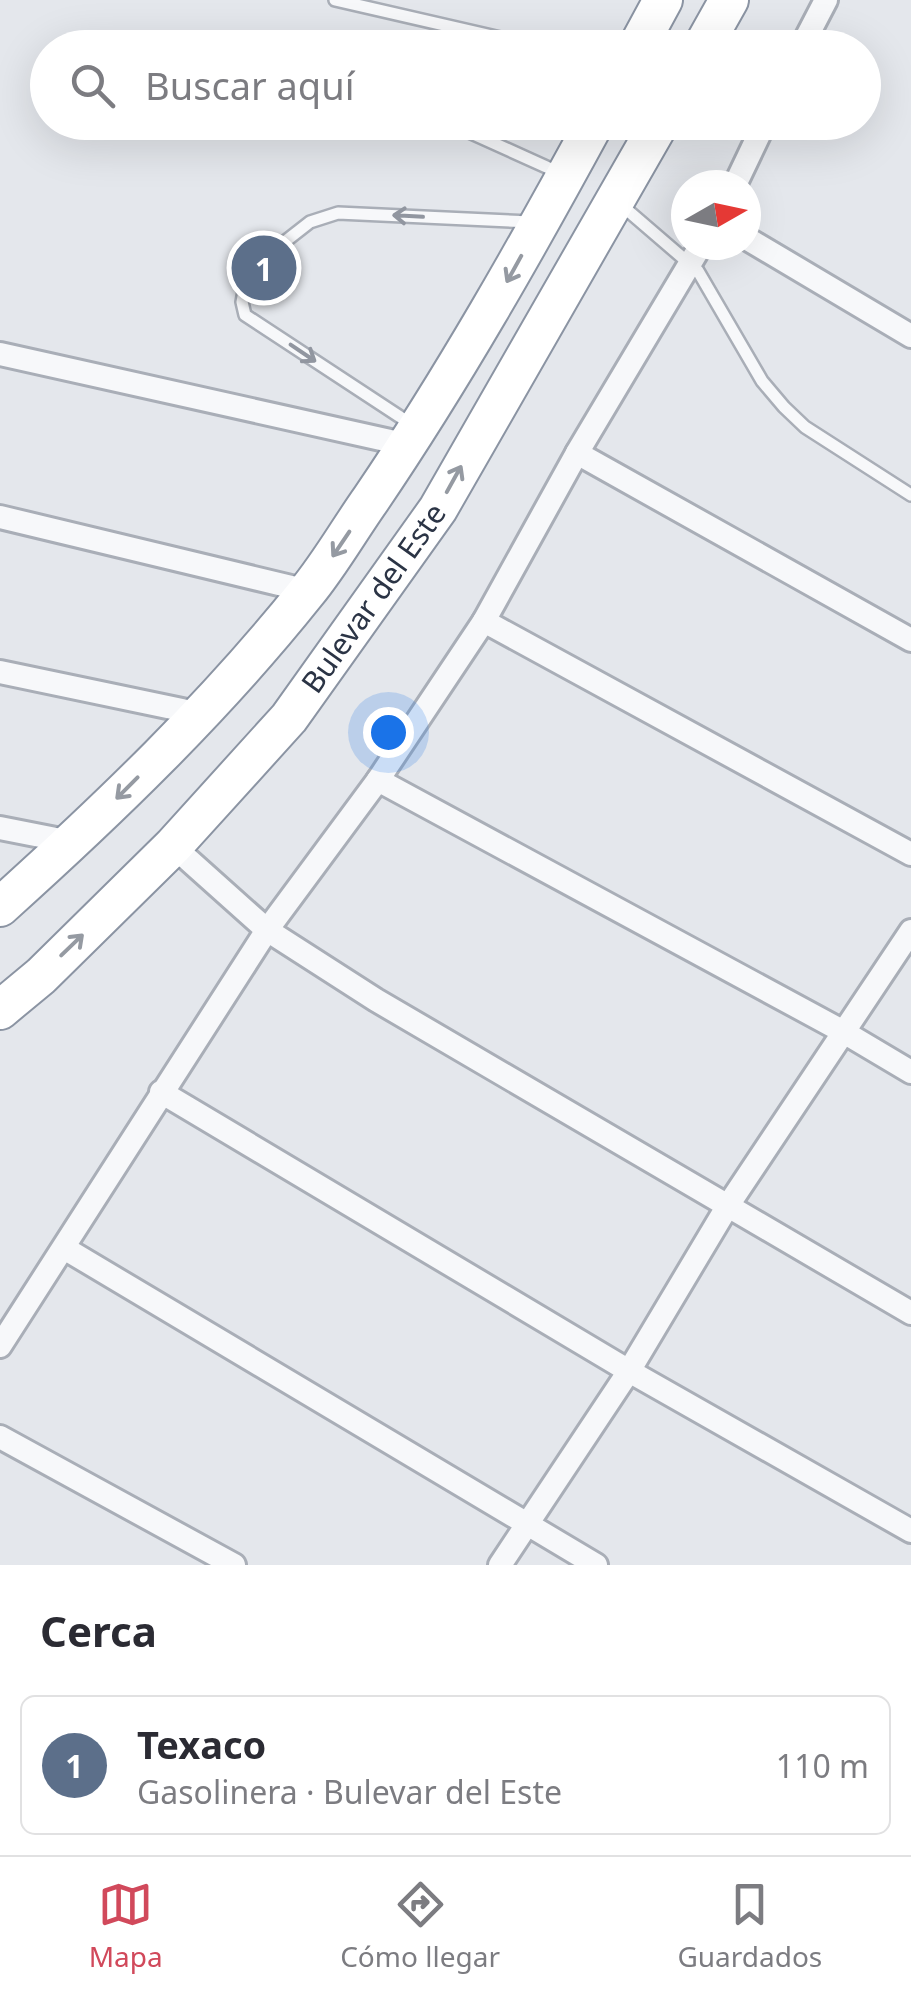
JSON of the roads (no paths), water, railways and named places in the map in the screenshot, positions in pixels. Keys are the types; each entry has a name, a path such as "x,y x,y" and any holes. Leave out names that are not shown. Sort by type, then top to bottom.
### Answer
{"highway":[{"path":"646,30 663,0"},
{"path":"712,30 728,0"},
{"name":"Bulevar del Este","path":"0,906 72,842 201,714 308,592 413,437 497,300 585,140"},
{"name":"Bulevar del Este","path":"0,1010 41,976 173,846 289,718 416,540 650,140"}],"street":[{"path":"809,30 821,1"},
{"path":"743,170 757,140"},
{"path":"761,247 911,336"},
{"path":"0,1346 267,930 378,780 484,622 577,453 692,260"},
{"path":"0,354 413,437"},
{"path":"577,453 911,640"},
{"path":"0,517 308,592"},
{"path":"484,622 911,854"},
{"path":"0,672 201,714"},
{"path":"378,780 911,1072"},
{"path":"0,828 72,842"},
{"path":"173,846 267,930 376,1000 911,1314"},
{"path":"500,1565 630,1371 727,1207 911,930"},
{"path":"161,1092 630,1371 911,1531"},
{"path":"64,1248 596,1565"},
{"path":"0,1437 234,1565"}],"lane":[{"path":"334,0 465,30"},
{"path":"482,140 566,176"},
{"path":"616,201 671,237"},
{"path":"278,247 310,222 338,213 540,223"},
{"path":"697,260 698,270 762,380 784,407 805,427 911,495"},
{"path":"245,286 245,314 413,437"}],"place":[{"name":"Texaco","path":"264,268"}]}
